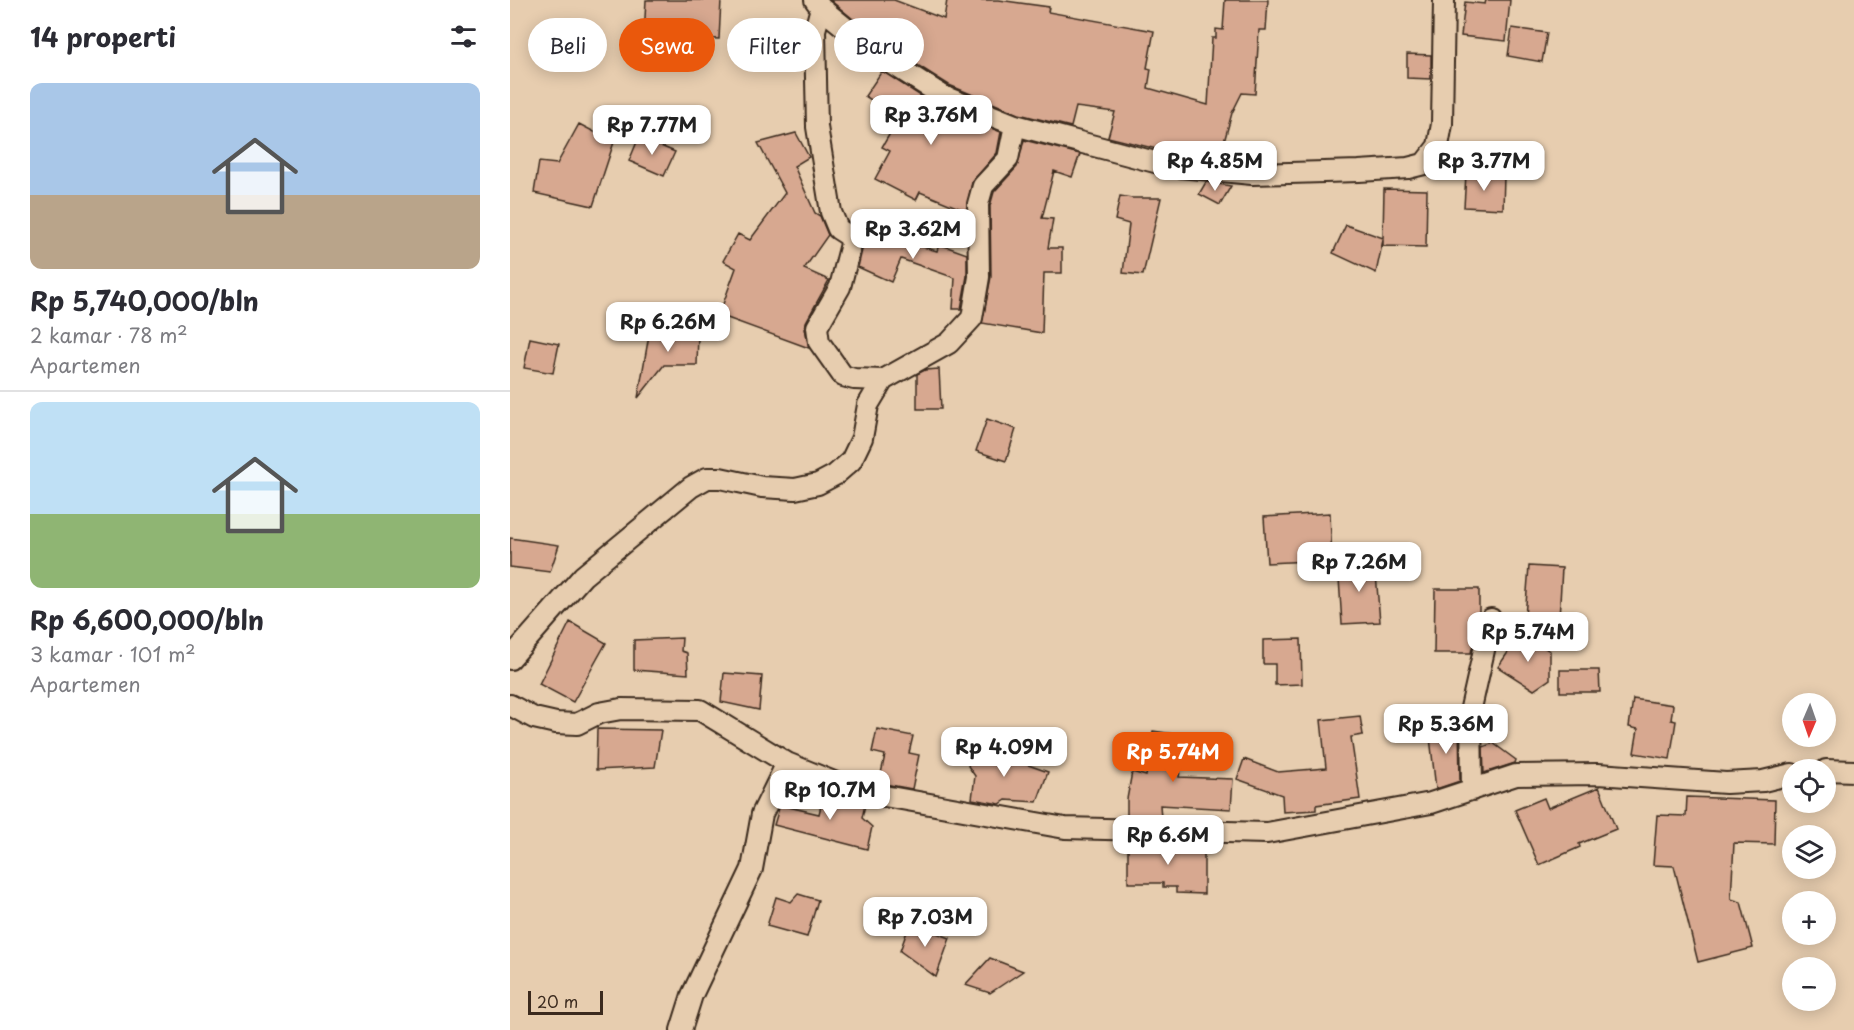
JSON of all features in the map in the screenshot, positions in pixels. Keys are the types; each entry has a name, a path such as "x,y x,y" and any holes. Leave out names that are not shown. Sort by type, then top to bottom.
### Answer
{"street":[{"path":"818,4 880,56 943,96 1015,125 1170,166 1252,174 1359,171 1408,168 1424,164 1438,146 1442,124 1444,0"},
{"path":"818,4 815,30 816,127 831,212 838,230 849,236 851,244 840,287 818,327 819,342 843,376 854,379 883,380"},
{"path":"510,658 583,576 691,487 707,478 720,478 762,487 795,489 818,484 835,475 851,461 862,438 868,405 883,380 949,343 972,318 979,277 978,204 983,186 1008,159 1015,125"},
{"path":"1472,790 1471,708 1491,619"},
{"path":"510,705 534,718 556,723 577,724 599,713 621,709 700,710 787,763 856,791 1065,828 1267,832 1431,803 1516,775 1540,773 1726,783 1763,781 1782,776"},
{"path":"681,1030 692,995 752,869 762,814 787,763"},
{"path":"1836,770 1854,771"}],"building":[{"path":"646,0 721,0 719,39 715,39 715,18 645,18"},
{"path":"830,0 894,0 944,19 947,0 999,0 1049,7 1048,12 1154,31 1147,68 1151,69 1148,88 1208,105 1212,38 1216,38 1216,29 1223,30 1225,0 1268,0 1266,30 1259,30 1255,94 1242,93 1232,113 1224,142 1221,141 1218,159 1181,155 1108,137 1115,112 1076,107 1071,127 1019,114 949,85 924,69 924,18 852,18"},
{"path":"1486,0 1510,0 1506,41 1461,36 1465,2 1485,4"},
{"path":"1512,28 1547,33 1542,62 1508,56"},
{"path":"1407,54 1431,55 1431,79 1407,78"},
{"path":"884,72 938,107 1001,132 997,153 972,182 966,211 920,192 916,200 875,179 890,151 882,147 899,118 865,96"},
{"path":"579,124 614,142 593,206 534,193 539,162 557,164"},
{"path":"796,133 809,157 794,166 815,213 820,216 828,235 804,269 829,280 806,322 809,348 719,315 736,268 723,261 738,234 750,240 785,193 758,143"},
{"path":"639,137 675,152 664,176 629,161"},
{"path":"1024,140 1080,154 1072,177 1054,171 1042,218 1053,219 1048,248 1062,248 1062,273 1044,273 1042,333 982,323 991,277 990,206 994,192 1017,167"},
{"path":"1466,174 1504,176 1503,209 1464,207"},
{"path":"1206,182 1231,186 1220,205 1199,194"},
{"path":"1384,189 1427,190 1426,247 1383,246 1383,240 1376,273 1333,253 1346,225 1383,238"},
{"path":"1120,196 1161,198 1143,275 1123,273 1129,224 1115,220"},
{"path":"862,229 937,251 939,244 967,254 967,276 961,309 953,309 955,278 901,259 891,282 858,267 863,246"},
{"path":"650,329 698,334 697,365 664,365 638,398"},
{"path":"530,338 559,344 553,373 524,368"},
{"path":"939,369 941,409 917,409 917,374 925,370"},
{"path":"987,419 1016,429 1006,461 976,451"},
{"path":"1330,513 1332,560 1267,563 1264,517"},
{"path":"510,538 559,545 550,572 510,567"},
{"path":"1375,562 1380,622 1342,624 1338,563"},
{"path":"1529,566 1562,568 1559,619 1525,617"},
{"path":"1435,589 1479,589 1479,619 1471,653 1434,653"},
{"path":"570,622 606,643 573,702 539,684"},
{"path":"1519,636 1527,636 1550,651 1550,679 1534,690 1498,667"},
{"path":"682,638 681,651 687,653 688,674 634,670 634,640"},
{"path":"1301,639 1302,684 1275,685 1275,664 1263,664 1263,640"},
{"path":"1560,670 1599,670 1600,692 1560,692"},
{"path":"724,673 762,676 759,710 721,702"},
{"path":"1633,699 1673,705 1671,720 1676,721 1670,759 1634,753 1638,729 1629,727"},
{"path":"1360,716 1363,735 1351,737 1360,799 1316,805 1316,810 1283,812 1282,795 1237,779 1244,759 1278,772 1326,768 1321,720"},
{"path":"1459,726 1460,781 1436,789 1429,729"},
{"path":"597,729 661,730 655,767 596,770"},
{"path":"877,729 913,736 909,753 919,755 912,789 879,783 885,755 872,752"},
{"path":"1153,731 1186,736 1179,777 1233,779 1231,809 1160,805 1161,818 1127,818 1127,799 1132,772 1146,776"},
{"path":"1493,743 1516,760 1515,763 1484,773 1483,747"},
{"path":"975,746 1048,772 1037,802 1006,800 1000,804 972,799 975,776 968,766"},
{"path":"1599,787 1616,829 1579,844 1580,847 1539,865 1515,810 1544,798 1548,808"},
{"path":"824,793 865,805 862,818 872,827 867,849 774,825 780,805 819,814"},
{"path":"1687,797 1775,800 1774,844 1734,843 1731,899 1741,902 1753,948 1698,962 1674,866 1653,865 1657,815 1686,816"},
{"path":"1128,842 1204,845 1204,894 1176,893 1176,887 1163,887 1163,883 1128,883"},
{"path":"798,894 818,900 807,937 767,926 776,897 791,902"},
{"path":"910,923 950,938 936,977 900,951"},
{"path":"990,958 1023,971 990,993 965,985"}]}
